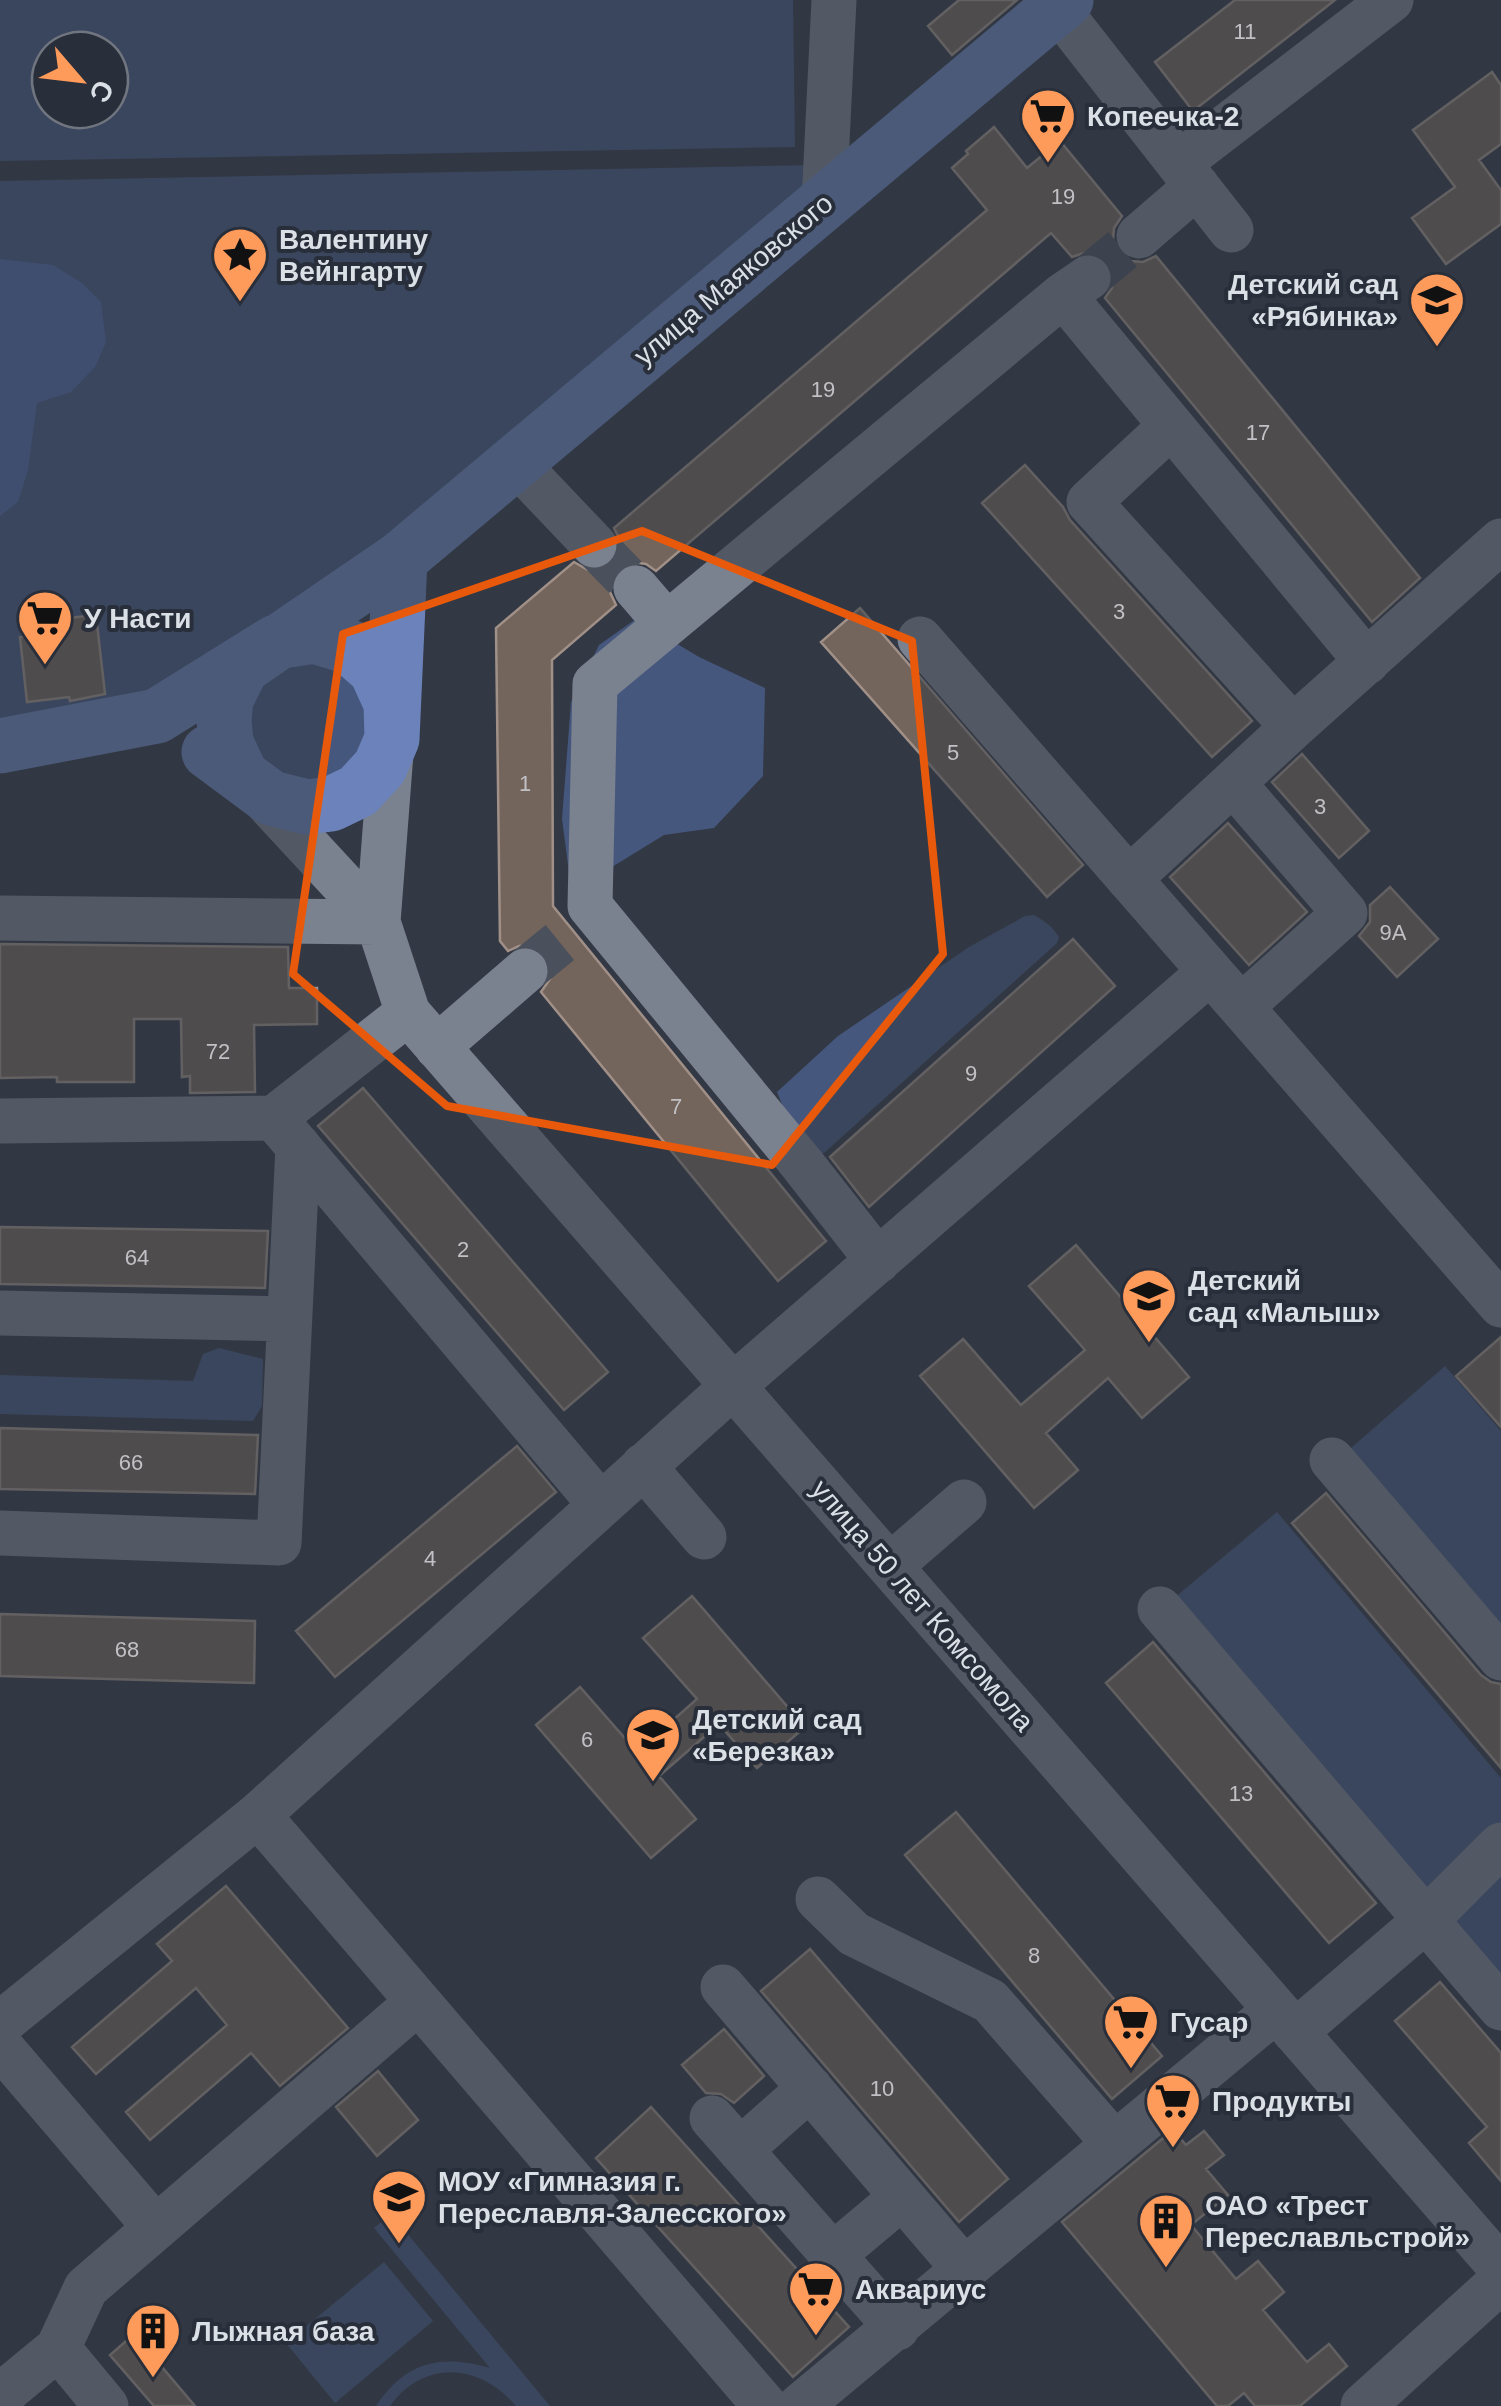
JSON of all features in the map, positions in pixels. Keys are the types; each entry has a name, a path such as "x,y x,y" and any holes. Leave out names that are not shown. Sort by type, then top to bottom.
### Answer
{"main road":[{"name":"улица Маяковского","path":"276,642 400,559 1061,4"},
{"path":"156,716 271,798 307,807 331,804 358,791 380,767 392,739 400,559"},
{"path":"0,746 156,716 276,642 314,636 350,647 376,670 392,702 392,739"},
{"path":"240,774 226,743 226,699 242,667 276,642"}],"street":[{"path":"824,203 834,0"},
{"path":"1139,236 1188,175 1391,0"},
{"path":"1061,4 1232,230"},
{"path":"878,1261 791,1150 586,924 590,906 594,684 1075,286 1171,426 1367,662"},
{"path":"1171,426 1089,502 1293,727"},
{"path":"515,462 594,545"},
{"path":"1129,878 1501,541"},
{"path":"636,588 666,624"},
{"path":"920,639 1501,1305"},
{"path":"378,922 392,739"},
{"path":"240,774 378,922"},
{"path":"1233,783 1345,913 1241,1007"},
{"path":"0,918 378,922"},
{"name":"улица 50 лет Комсомола","path":"378,922 408,1013 1501,2268"},
{"path":"438,1047 524,971"},
{"path":"0,2024 258,1815 733,1386 1210,972"},
{"path":"0,1122 286,1132 408,1013"},
{"path":"0,1534 280,1543 289,1319 286,1132"},
{"path":"286,1132 600,1504"},
{"path":"0,1313 289,1319"},
{"path":"1332,1460 1501,1658"},
{"path":"643,1466 704,1536"},
{"path":"890,1566 964,1502"},
{"path":"1160,1609 1501,2008"},
{"path":"258,1815 765,2406"},
{"path":"800,2406 1114,2143 1426,1920 1501,1846"},
{"path":"818,1899 854,1934 990,2001 1114,2143"},
{"path":"722,1987 965,2270"},
{"path":"0,2396 58,2348 86,2288 418,2002"},
{"path":"0,2046 156,2228"},
{"path":"810,2088 726,2134 897,2328"},
{"path":"833,2256 902,2197"},
{"path":"1364,2406 1501,2281"},
{"path":"58,2348 106,2406"}],"highlighted area":[{"path":"642,531 912,641 943,954 772,1165 447,1106 293,974 343,634"}],"shaded area":[{"path":"0,0 793,0 795,147 0,161"},
{"path":"817,165 816,195 393,549 151,705 0,729 0,181"},
{"path":"0,259 53,265 82,283 101,302 106,342 95,367 71,392 37,403 28,470 18,502 0,516"},
{"path":"636,619 699,657 765,688 763,776 714,828 664,835 571,888 562,819 571,702 599,645"},
{"path":"281,647 375,678 375,764 273,792 232,701"},
{"path":"1034,915 1054,930 1059,937 1057,943 824,1153 811,1154 791,1126 777,1092 838,1036 969,947 1025,916"},
{"path":"219,1348 263,1359 262,1406 253,1421 0,1414 0,1375 193,1381 203,1354"},
{"path":"1445,1366 1501,1431 1501,1657 1335,1462"},
{"path":"1277,1512 1501,1778 1501,1839 1426,1913 1161,1609"},
{"path":"1501,1855 1501,2000 1434,1921"},
{"path":"391,2214 550,2406 516,2406 486,2381 452,2372 419,2380 390,2406 376,2406 400,2379 426,2365 456,2362 490,2368 374,2228"},
{"path":"384,2262 433,2321 335,2403 286,2343"}],"building":[{"path":"959,0 1017,0 952,55 928,26"},
{"path":"1235,0 1335,0 1193,111 1155,62"},
{"path":"1492,72 1501,85 1501,144 1479,160 1501,190 1501,224 1446,264 1412,218 1455,187 1413,130"},
{"path":"994,127 1027,168 1060,141 1122,216 1114,228 1113,240 1119,252 1131,261 1143,262 1156,256 1420,578 1372,622 1105,298 1114,277 1109,262 1087,252 1072,257 1051,233 656,571 646,564 632,562 618,569 610,592 616,605 552,660 553,906 826,1241 778,1281 541,992 550,979 551,967 545,955 533,946 508,951 500,941 496,628 574,562 588,570 611,565 620,540 614,528 987,210 952,168"},
{"path":"1025,465 1252,721 1212,757 982,503"},
{"path":"860,608 1083,865 1047,897 821,642"},
{"path":"96,615 105,694 70,701 69,697 27,702 20,637 62,632 60,619"},
{"path":"1302,754 1369,831 1339,858 1272,782"},
{"path":"1228,823 1307,912 1249,965 1170,877"},
{"path":"1390,887 1438,939 1397,977 1359,936 1370,922 1370,905"},
{"path":"1073,939 1115,986 869,1207 830,1157"},
{"path":"0,944 288,947 289,988 317,988 317,1024 254,1025 255,1092 190,1093 190,1076 182,1077 181,1019 134,1019 134,1082 0,1078"},
{"path":"363,1088 608,1372 564,1410 318,1126"},
{"path":"0,1227 268,1231 265,1288 0,1284"},
{"path":"1076,1245 1189,1377 1142,1418 1108,1378 1046,1433 1078,1470 1034,1508 920,1376 963,1339 1021,1405 1085,1350 1029,1286"},
{"path":"1501,1337 1501,1427 1456,1376"},
{"path":"0,1428 258,1435 255,1494 0,1489"},
{"path":"517,1446 556,1492 335,1677 296,1631"},
{"path":"1326,1493 1481,1675 1501,1684 1501,1768 1292,1523"},
{"path":"692,1596 805,1727 757,1768 719,1724 659,1776 696,1819 651,1858 536,1725 580,1687 637,1752 697,1699 643,1638"},
{"path":"0,1614 255,1621 254,1683 0,1676"},
{"path":"1153,1642 1376,1903 1329,1943 1106,1683"},
{"path":"956,1812 1162,2056 1112,2099 905,1855"},
{"path":"226,1886 348,2028 280,2086 251,2053 150,2140 126,2112 227,2025 196,1988 96,2074 72,2047 172,1961 157,1944"},
{"path":"810,1949 1008,2179 959,2222 761,1991"},
{"path":"1440,1982 1501,2053 1501,2181 1469,2143 1487,2127 1395,2021"},
{"path":"724,2029 764,2076 734,2103 721,2094 706,2093 682,2065"},
{"path":"378,2071 418,2120 377,2156 336,2107"},
{"path":"651,2107 849,2327 793,2377 596,2158"},
{"name":"ОАО «Трест Переславльстрой»","path":"1173,2130 1186,2145 1204,2131 1224,2155 1206,2169 1228,2195 1191,2225 1236,2279 1258,2261 1284,2292 1263,2310 1307,2362 1329,2344 1347,2366 1300,2406 1255,2406 1244,2393 1228,2406 1217,2406 1062,2222"},
{"name":"Лыжная база","path":"134,2334 195,2406 154,2406 110,2355"}],"tunnel":[{"path":"1088,278 1139,236"},
{"path":"594,545 636,588"},
{"path":"525,971 574,931"}],"place":[{"name":"Копеечка-2","path":"1048,165"},
{"name":"Валентину Вейнгарту","path":"240,304"},
{"name":"Детский сад «Рябинка»","path":"1437,349"},
{"name":"У Насти","path":"45,667"},
{"name":"Детский сад «Малыш»","path":"1149,1345"},
{"name":"Детский сад «Березка»","path":"653,1784"},
{"name":"Гусар","path":"1131,2071"},
{"name":"Продукты","path":"1173,2150"},
{"name":"МОУ «Гимназия г. Переславля-Залесского»","path":"399,2246"},
{"name":"ОАО «Трест Переславльстрой»","path":"1166,2270"},
{"name":"Аквариус","path":"816,2338"},
{"name":"Лыжная база","path":"153,2380"}]}
